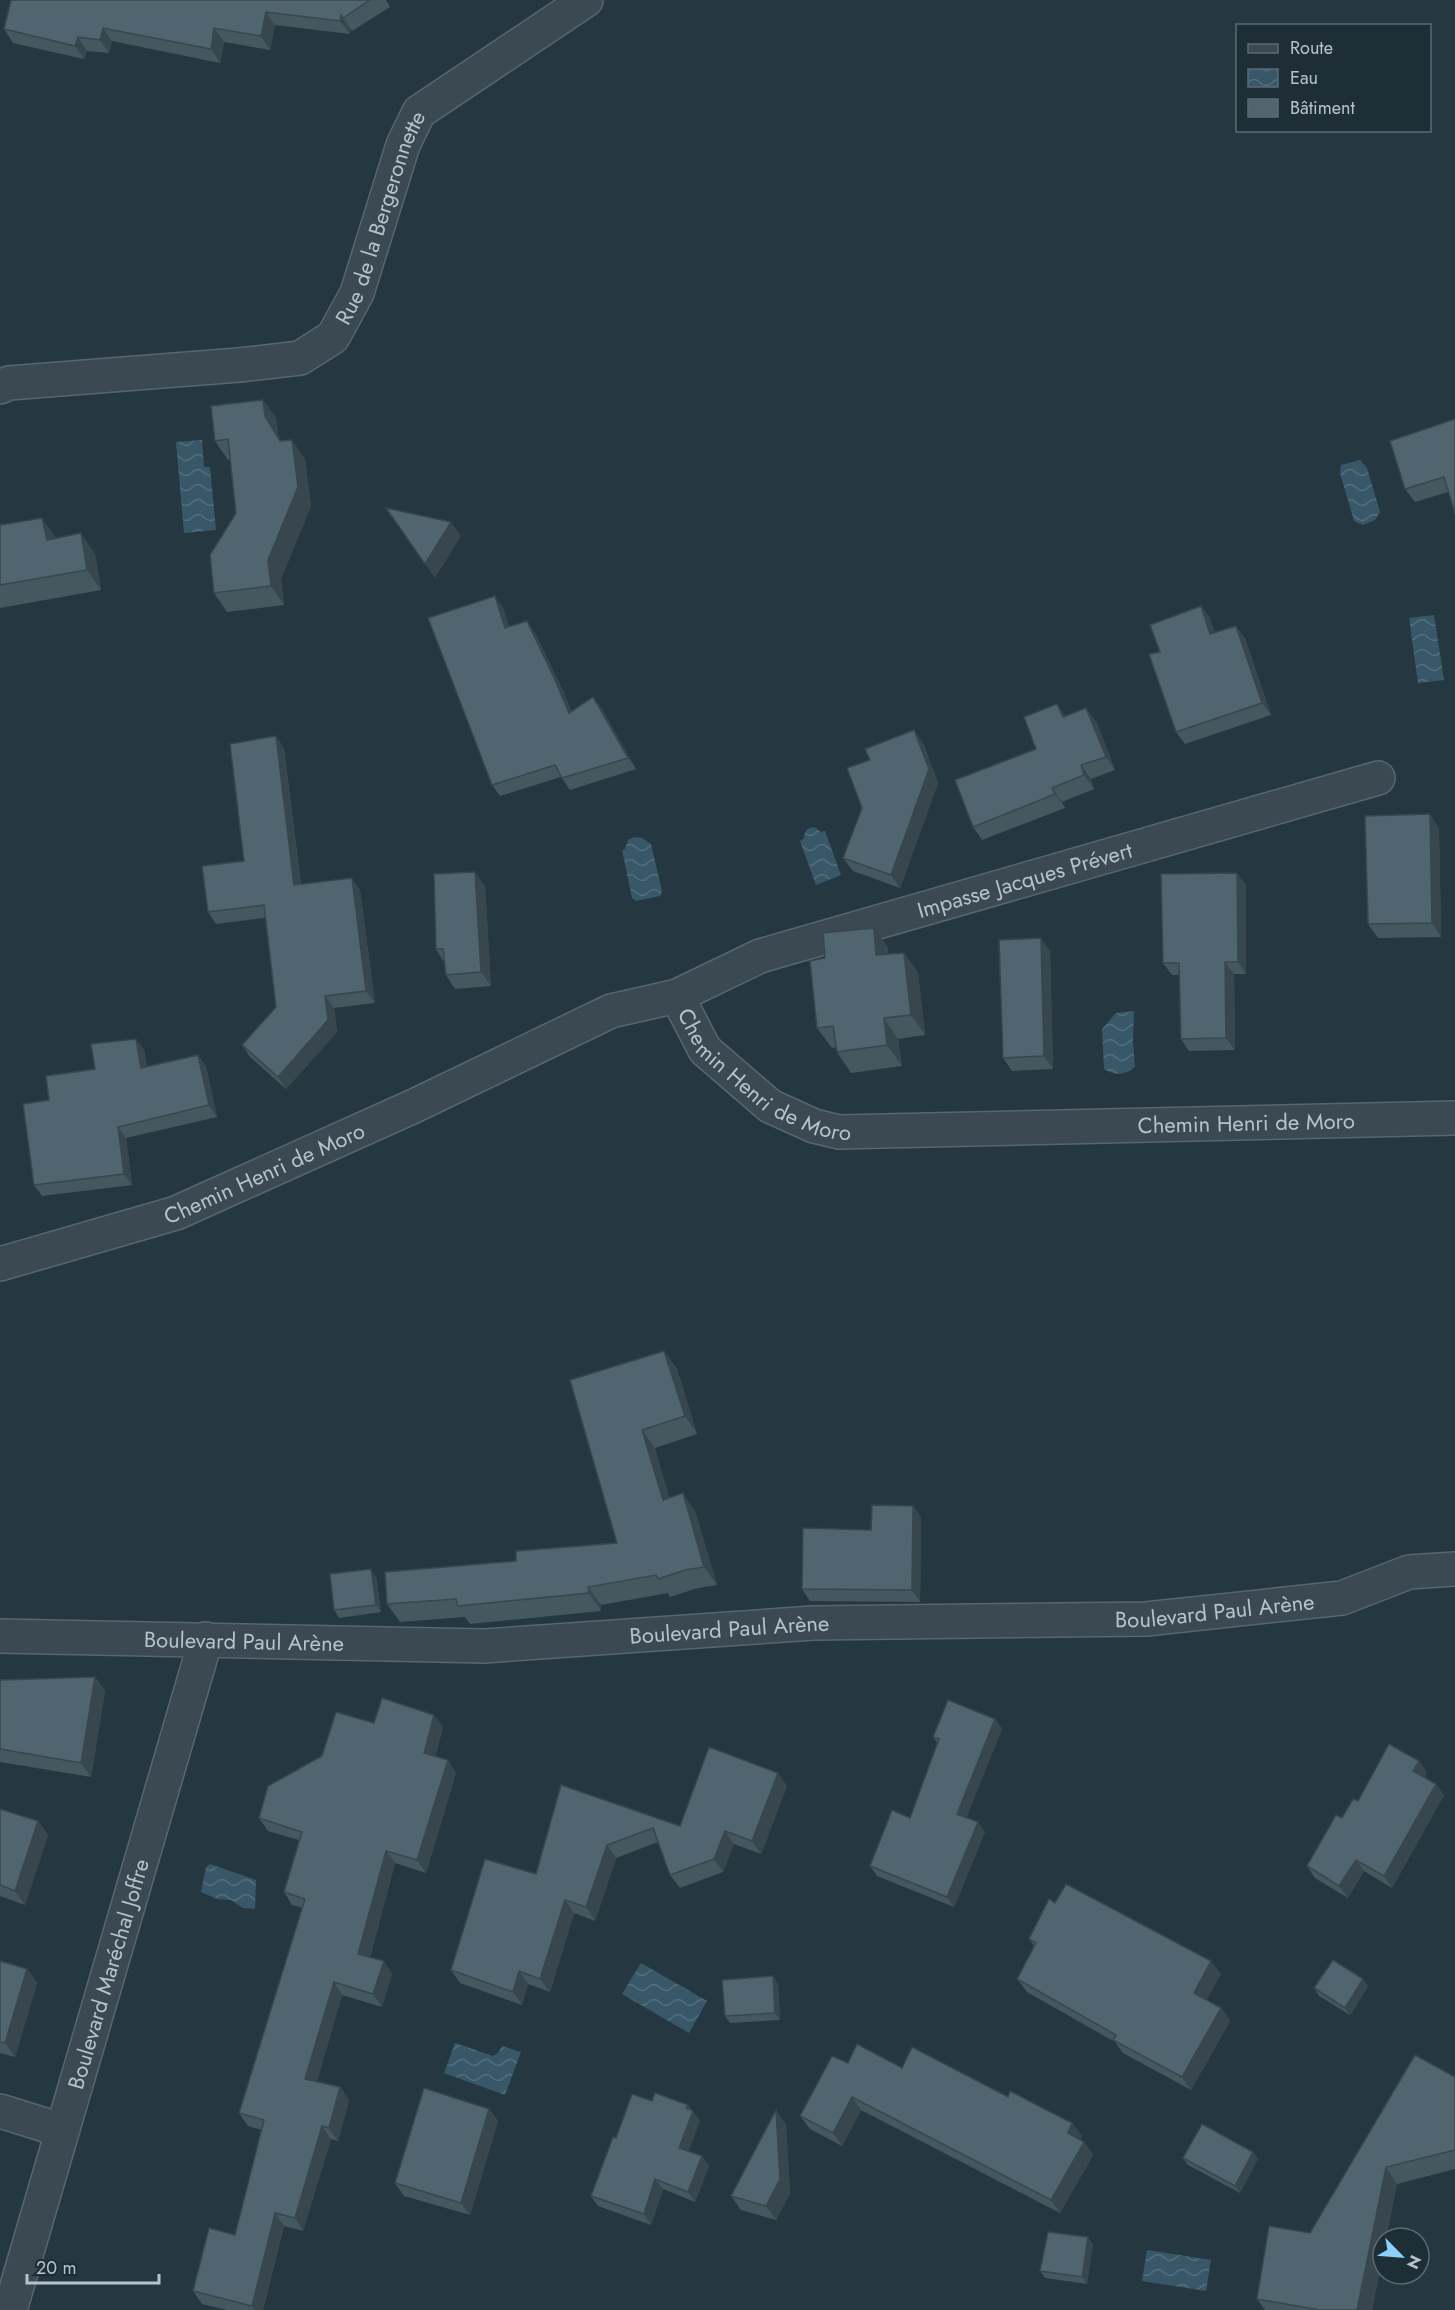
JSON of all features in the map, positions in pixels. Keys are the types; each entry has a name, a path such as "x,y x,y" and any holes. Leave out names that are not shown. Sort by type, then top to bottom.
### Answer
{"street":[{"name":"Rue de la Bergeronnette","path":"3,383 239,365 300,358 333,336 357,293 404,145 419,112 586,0"},
{"name":"Impasse Jacques Prévert","path":"677,996 760,956 1378,778"},
{"name":"Chemin Henri de Moro","path":"0,1264 176,1213 414,1106 611,1011 677,996 705,1050 770,1106 814,1126 839,1131 1455,1118"},
{"name":"Boulevard Paul Arène","path":"0,1636 484,1646 813,1623 1146,1619 1342,1598 1409,1572 1455,1569"},
{"name":"Boulevard Maréchal Joffre","path":"10,2310 207,1639"},
{"path":"0,2111 61,2130"}],"water":[{"path":"202,440 204,467 210,467 216,530 184,533 176,442"},
{"path":"1360,460 1367,468 1380,512 1375,520 1363,525 1354,521 1340,473 1341,465"},
{"path":"1434,615 1444,680 1418,683 1409,618"},
{"path":"814,827 821,832 825,831 841,875 816,885 800,841 804,838 806,830"},
{"path":"634,837 642,838 651,844 662,891 660,896 636,901 632,898 622,850 625,849 628,840"},
{"path":"1134,1011 1135,1067 1120,1074 1112,1073 1104,1069 1102,1029 1116,1013"},
{"path":"210,1864 256,1880 255,1909 243,1908 231,1900 217,1899 201,1892 206,1867"},
{"path":"641,1963 707,2001 689,2033 622,1994"},
{"path":"455,2043 493,2056 502,2046 521,2052 505,2095 444,2073"},
{"path":"1147,2250 1211,2260 1206,2291 1142,2281"}],"building":[{"path":"11,0 370,0 343,18 341,15 340,21 266,12 261,36 214,28 211,49 103,28 100,40 78,37 75,46 4,29"},
{"path":"263,400 265,416 280,441 292,440 298,487 268,560 271,586 214,593 210,555 236,513 228,439 215,441 211,406"},
{"path":"1455,419 1455,513 1444,477 1405,489 1390,441"},
{"path":"386,508 451,522 425,564"},
{"path":"42,518 47,540 81,533 87,570 0,585 0,525"},
{"path":"495,596 505,628 527,621 569,713 593,697 628,758 562,778 555,765 492,785 428,618"},
{"path":"1201,606 1210,634 1236,626 1262,703 1176,732 1149,654 1160,652 1150,625"},
{"path":"1057,704 1063,717 1086,708 1106,757 1081,765 1084,775 1052,788 1055,794 973,827 955,780 1036,749 1024,717"},
{"path":"914,730 929,769 891,875 843,858 862,808 847,768 870,760 865,749"},
{"path":"276,736 294,885 352,878 366,991 325,996 328,1020 278,1077 242,1045 276,1007 264,905 208,912 202,866 244,861 230,744"},
{"path":"1430,814 1432,923 1368,924 1365,816"},
{"path":"475,872 481,972 446,975 443,949 436,949 434,874"},
{"path":"1237,873 1238,962 1225,962 1226,1038 1181,1039 1179,963 1163,963 1161,874"},
{"path":"874,928 876,955 904,953 911,1015 884,1018 887,1045 837,1052 833,1026 817,1028 810,961 825,958 823,933"},
{"path":"1041,938 1044,1056 1003,1058 999,940"},
{"path":"136,1039 141,1068 198,1055 209,1105 118,1127 124,1174 34,1185 23,1104 49,1100 46,1076 95,1069 91,1044"},
{"path":"664,1351 685,1416 642,1430 663,1500 683,1493 704,1567 685,1570 658,1579 656,1575 588,1587 589,1593 458,1606 456,1599 387,1604 385,1572 516,1561 516,1551 617,1543 570,1380"},
{"path":"872,1505 913,1506 912,1590 802,1589 803,1528 871,1530"},
{"path":"371,1569 376,1605 334,1610 330,1574"},
{"path":"95,1677 81,1763 0,1749 0,1680"},
{"path":"382,1698 434,1715 424,1753 448,1760 417,1860 386,1851 358,1954 384,1961 373,1994 334,1982 305,2079 340,2087 329,2128 322,2126 295,2218 275,2213 252,2306 193,2291 209,2228 235,2235 264,2120 239,2113 305,1899 284,1892 302,1832 259,1818 268,1786 322,1756 336,1712 374,1723"},
{"path":"948,1700 995,1719 957,1814 978,1822 947,1897 870,1866 892,1810 910,1818 939,1739 933,1737"},
{"path":"1389,1744 1419,1761 1413,1771 1436,1784 1384,1876 1356,1860 1339,1886 1307,1866 1336,1815 1342,1818 1353,1799 1358,1801"},
{"path":"709,1747 778,1773 752,1841 725,1831 714,1859 670,1875 653,1828 607,1845 586,1907 565,1900 540,1979 519,1971 513,1992 451,1970 485,1859 536,1874 561,1785 680,1826"},
{"path":"0,1809 38,1821 15,1891 0,1885"},
{"path":"1066,1884 1211,1961 1194,1993 1221,2008 1182,2077 1113,2040 1116,2035 1017,1979 1036,1943 1029,1939 1049,1899 1055,1903"},
{"path":"1333,1960 1363,1979 1345,2008 1314,1988"},
{"path":"0,1961 27,1969 5,2043 0,2042"},
{"path":"773,1976 775,2013 725,2016 722,1980"},
{"path":"857,2044 902,2068 912,2047 1008,2097 1010,2091 1072,2123 1068,2133 1084,2142 1051,2200 852,2097 833,2133 800,2116 832,2056 848,2063"},
{"path":"1415,2055 1455,2077 1455,2150 1386,2167 1374,2226 1371,2226 1371,2241 1357,2310 1320,2310 1257,2299 1269,2226 1310,2233"},
{"path":"424,2088 489,2109 461,2203 395,2183"},
{"path":"655,2093 688,2105 686,2108 693,2111 679,2148 702,2156 688,2192 655,2179 644,2214 591,2196 632,2094 652,2101"},
{"path":"776,2110 780,2179 766,2206 731,2196"},
{"path":"1202,2124 1253,2152 1235,2186 1183,2158"},
{"path":"1048,2232 1088,2237 1082,2277 1040,2271"}]}
